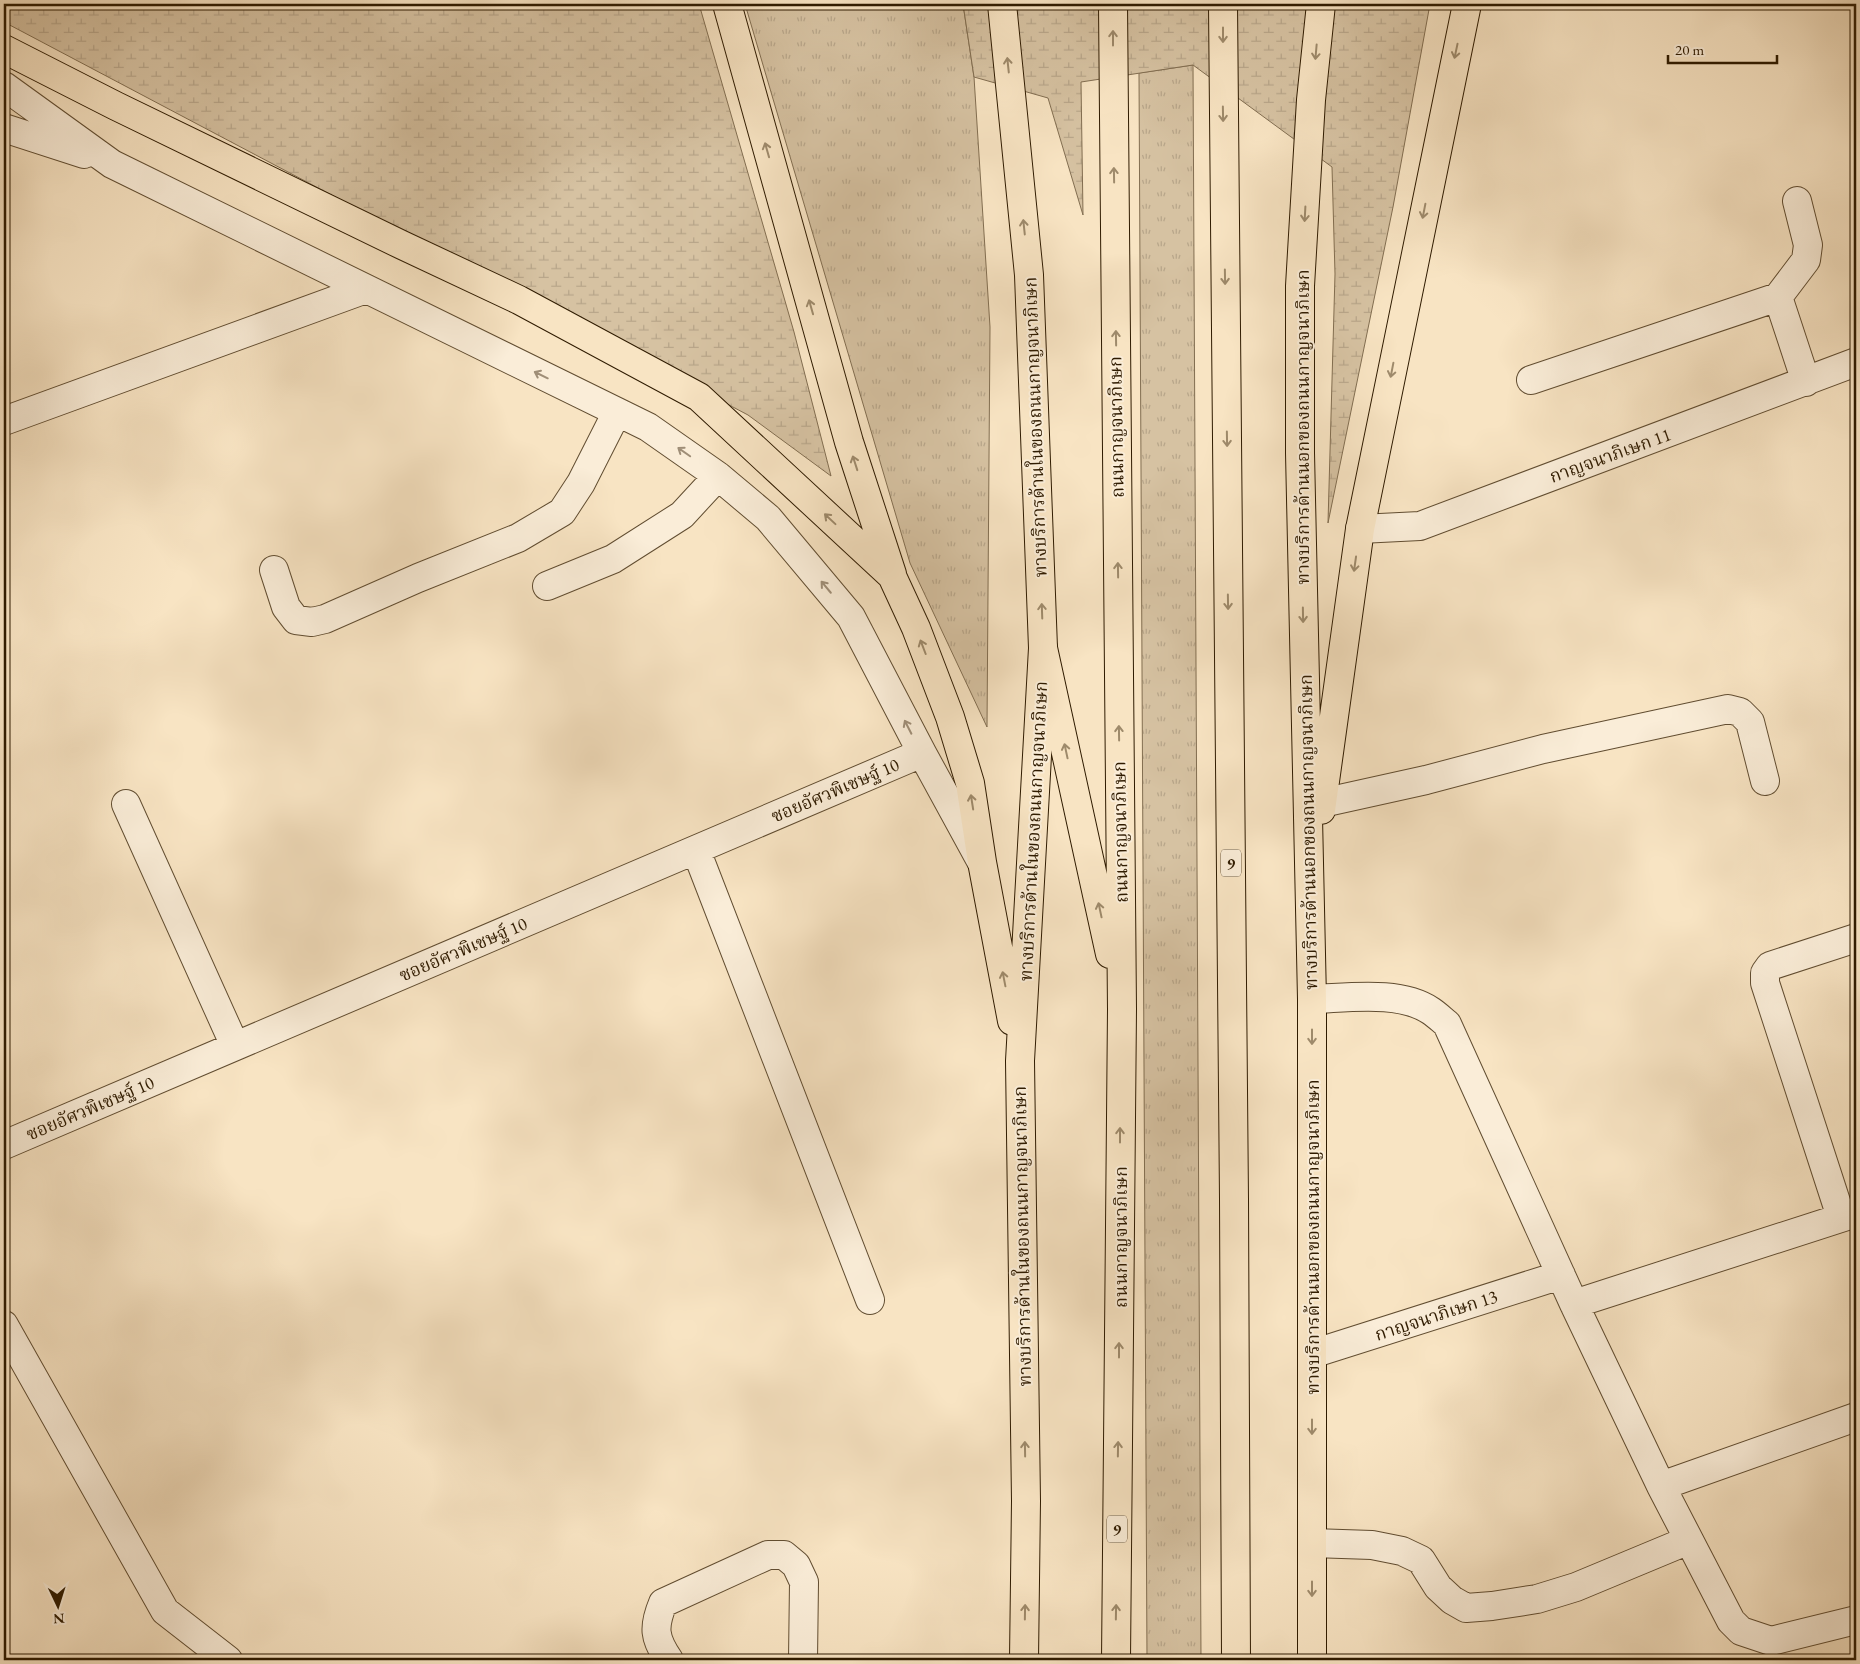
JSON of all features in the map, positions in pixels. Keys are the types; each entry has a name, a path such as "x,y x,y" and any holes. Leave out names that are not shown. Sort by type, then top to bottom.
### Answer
{"main road":[{"path":"727,4 848,442 892,576 916,628 950,716 970,783 982,862 1020,1061"},
{"name":"ทางบริการด้านในของถนนกาญจนาภิเษก","path":"1002,4 1029,275 1043,648 1020,1061 1026,1501 1024,1660"},
{"name":"ถนนกาญจนาภิเษก","path":"1113,4 1122,1009 1116,1660"},
{"name":"9","path":"1223,4 1234,1200 1236,1660"},
{"name":"ทางบริการด้านนอกของถนนกาญจนาภิเษก","path":"1312,1660 1312,999 1300,462 1300,286 1311,100 1320,4"},
{"path":"1309,883 1360,529 1467,4"},
{"path":"4,49 116,106 519,300 699,397 892,576"},
{"path":"1043,648 1122,1009"}],"street":[{"path":"4,86 112,164 648,426 718,476 768,518 851,617 922,753 982,862"},
{"path":"10,135 112,164"},
{"path":"1531,380 1778,298 1806,260 1808,245 1797,201"},
{"path":"4,421 366,289"},
{"path":"1778,298 1806,382"},
{"name":"กาญจนาภิเษก 11","path":"1360,529 1420,526 1856,362"},
{"path":"274,570 286,607 296,620 312,622 325,619 418,578 518,538 562,512 581,483 617,412"},
{"path":"547,586 613,559 644,540 682,515 718,476"},
{"path":"1322,803 1426,780 1543,749 1728,708 1740,712 1750,722 1765,781"},
{"name":"ซอยอัศวพิเชษฐ์ 10","path":"4,1145 922,753"},
{"path":"126,804 235,1046"},
{"path":"696,850 870,1300"},
{"path":"1574,1304 1849,1215 1765,983 1765,973 1770,966 1856,938"},
{"path":"1312,999 1381,997 1410,1002 1430,1010 1447,1024 1574,1304 1661,1486 1731,1620 1741,1631 1771,1641 1856,1620"},
{"name":"กาญจนาภิเษก 13","path":"1312,1354 1561,1275"},
{"path":"4,1325 166,1611 228,1660"},
{"path":"1661,1486 1856,1417"},
{"path":"1312,1543 1372,1545 1402,1551 1420,1560 1438,1587 1452,1600 1466,1608 1528,1601 1560,1592 1689,1540"},
{"path":"669,1660 657,1637 656,1620 663,1603 768,1555 784,1555 796,1565 804,1582 803,1660"}],"green space":[{"path":"4,4 699,4 794,332 831,476 748,415 4,22"},
{"path":"745,4 963,4 974,77 990,327 987,727 910,563"},
{"path":"963,4 1430,4 1393,207 1328,523 1335,274 1332,167 1193,65 1081,82 1083,215 1048,98 974,77"},
{"path":"1193,65 1201,1660 1147,1660 1139,73"}]}
